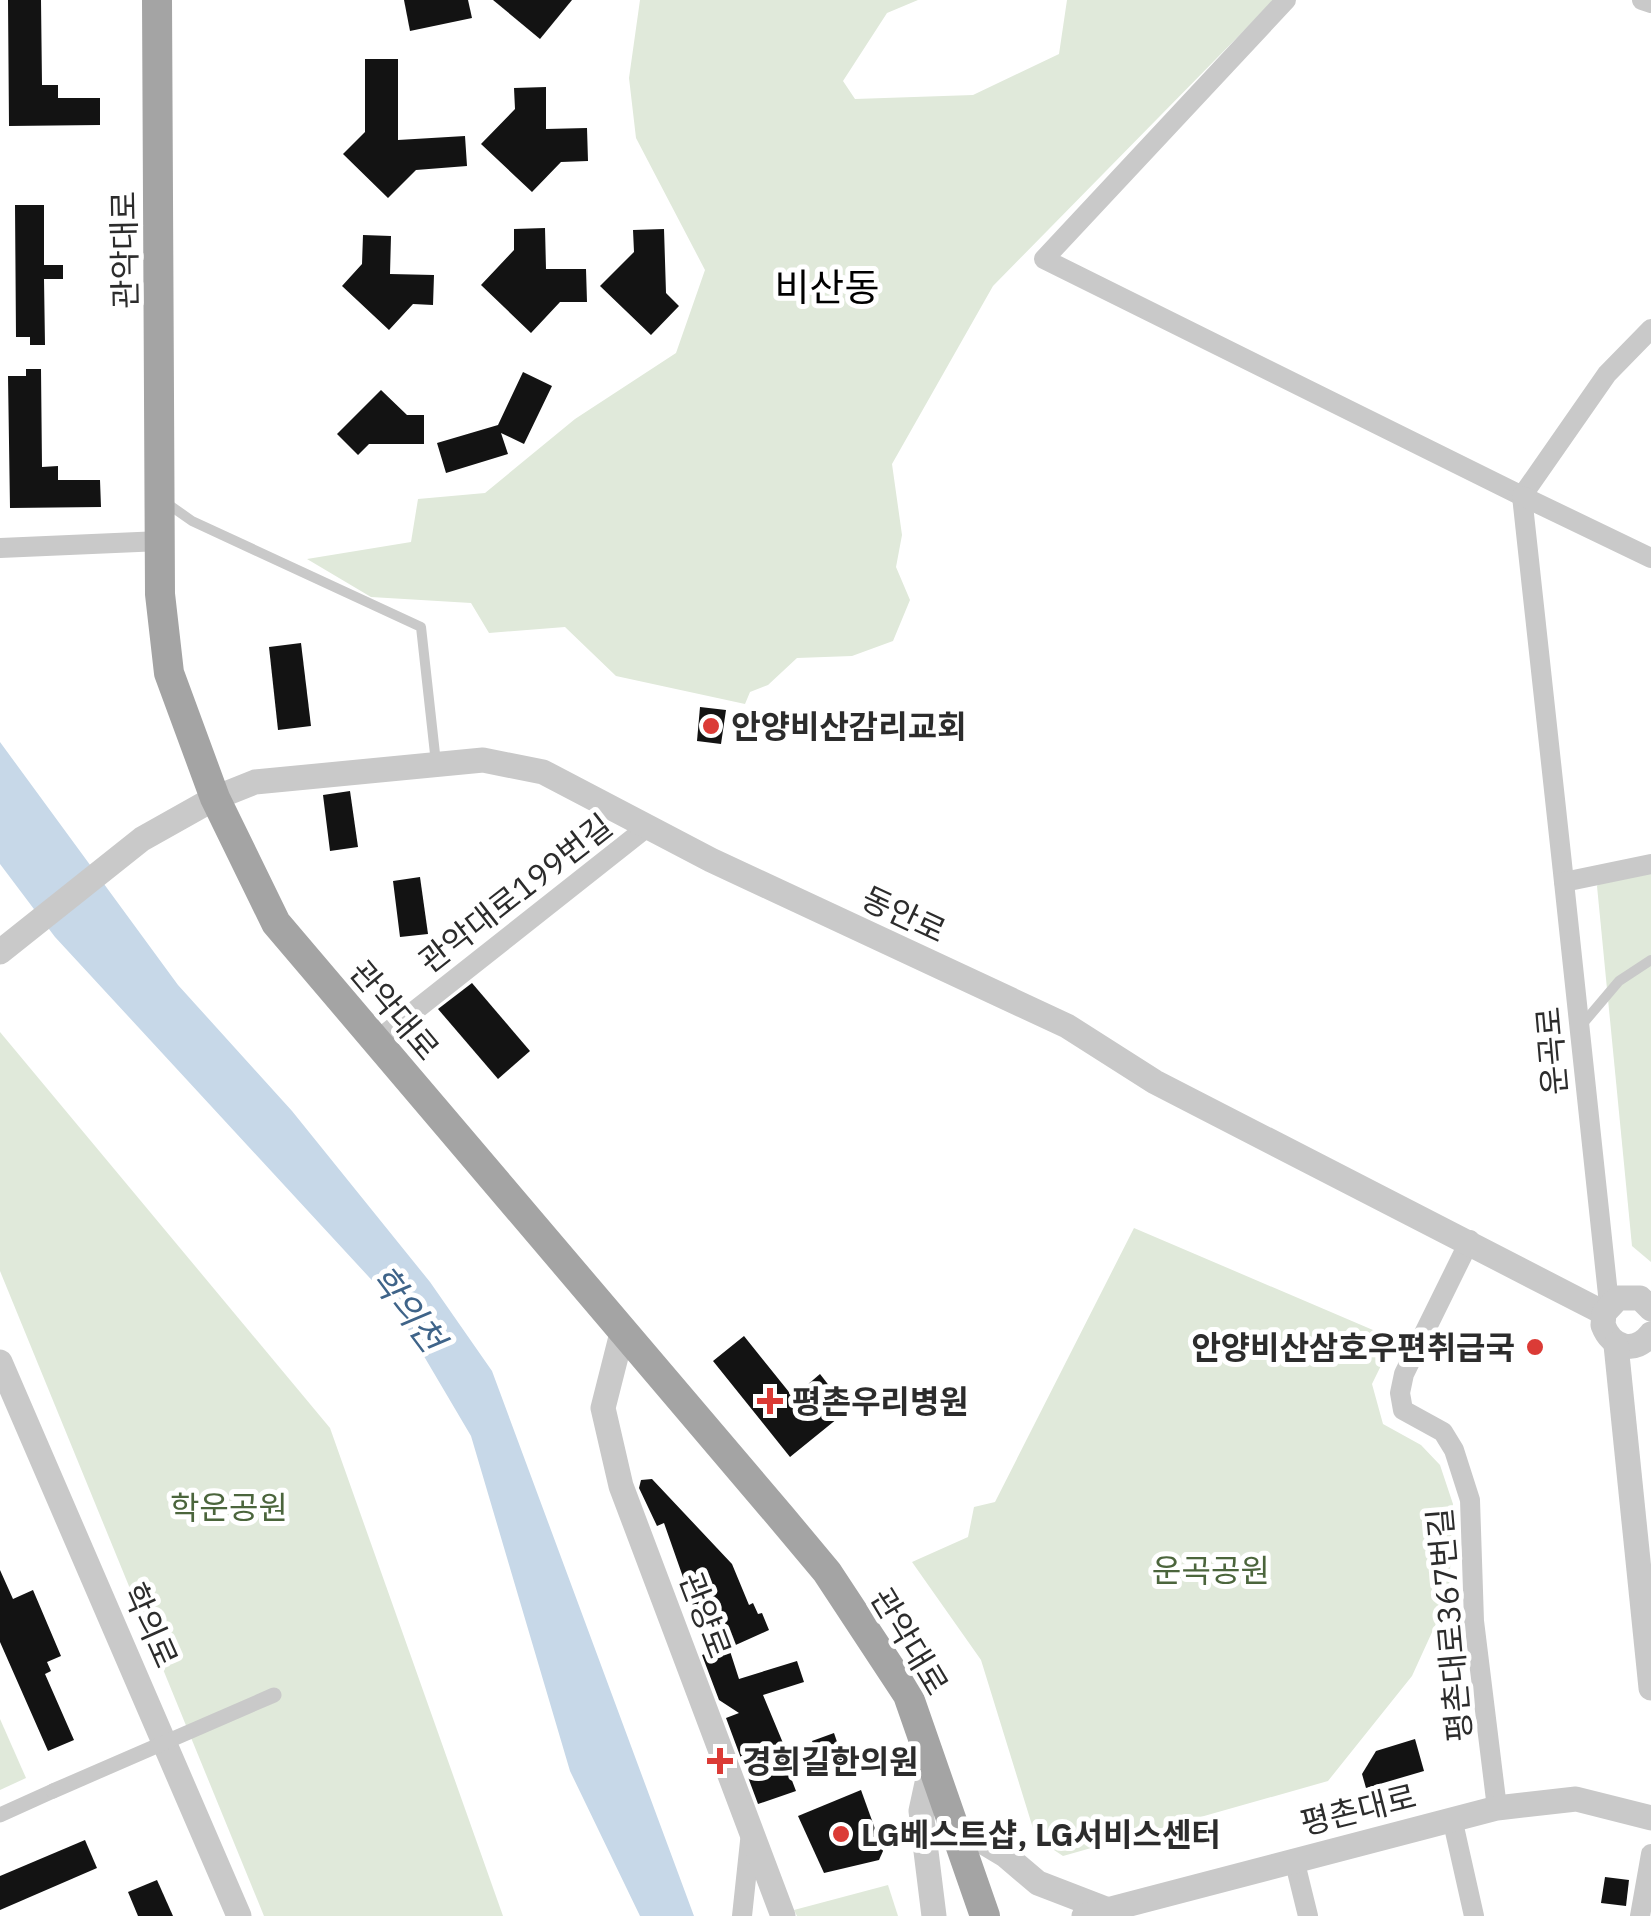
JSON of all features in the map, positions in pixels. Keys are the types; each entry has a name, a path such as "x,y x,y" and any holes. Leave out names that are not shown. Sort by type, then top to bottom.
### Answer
{"main road":[{"name":"관악대로","path":"156,0 160,594 168,673 215,798 276,922 826,1572 908,1695 985,1916"}],"street":[{"path":"1286,0 1044,259 1651,558"},
{"path":"1642,0 1651,4"},
{"path":"1522,496 1607,374 1651,329"},
{"name":"운곡로","path":"1522,496 1607,1309"},
{"path":"0,548 160,541"},
{"name":"동안로","path":"2,951 142,839 215,798 255,782 482,760 543,772 646,828 1067,1026 1155,1082 1607,1309"},
{"name":"관악대로199번길","path":"374,1042 646,828"},
{"path":"1564,882 1651,864"},
{"name":"평촌대로367번길","path":"1470,1240 1404,1374 1400,1393 1403,1410 1443,1432 1454,1450 1470,1500 1474,1621 1497,1808"},
{"path":"1651,1309 1640,1298 1629,1295 1607,1309 1603,1325 1616,1344 1651,1688"},
{"name":"관양로","path":"622,1333 603,1408 620,1486 782,1916"},
{"path":"1616,1344 1639,1346 1651,1334"},
{"name":"학의로","path":"0,1362 239,1916"},
{"path":"0,1815 274,1696"},
{"path":"932,1760 921,1810 934,1916"},
{"name":"평촌대로","path":"1096,1913 1497,1808 1576,1799 1651,1818"},
{"path":"1452,1818 1474,1916"},
{"path":"955,1825 1005,1855 1038,1882 1096,1913"},
{"path":"742,1916 751,1830"},
{"path":"1640,1916 1651,1854"},
{"path":"1294,1859 1308,1916"}],"lane":[{"path":"161,499 192,521 421,628 436,764"},
{"path":"1580,1028 1619,981 1651,960"}],"green space":[{"path":"640,0 918,0 887,13 843,81 855,99 973,95 1059,54 1067,0 1274,0 993,286 892,464 902,535 896,567 910,600 893,641 852,656 797,658 768,685 750,692 745,704 616,676 565,627 489,633 471,603 371,597 307,559 411,542 418,499 485,493 575,419 676,353 705,270 636,138 629,78"},
{"path":"1651,871 1651,1262 1632,1246 1597,886 1604,876"},
{"name":"학운공원","path":"0,1032 330,1428 503,1916 264,1916 0,1271"},
{"name":"운곡공원","path":"1134,1228 1394,1339 1372,1384 1383,1424 1421,1445 1440,1465 1453,1504 1449,1595 1412,1676 1328,1781 1063,1856 1036,1838 981,1660 912,1562 968,1537 974,1507 995,1502"},
{"path":"0,1719 26,1778 0,1790"},
{"path":"888,1885 898,1916 797,1916 794,1910"}],"water":[{"name":"학의천","path":"0,742 178,985 292,1111 430,1282 492,1371 694,1916 640,1916 570,1771 471,1436 392,1302 55,937 0,864"}],"building":[{"path":"8,0 41,0 42,85 58,85 58,98 100,98 100,125 9,126"},
{"path":"404,0 468,0 472,18 410,31"},
{"path":"493,0 572,0 540,39"},
{"path":"365,59 398,59 398,140 465,136 467,166 416,170 388,198 343,154 365,132"},
{"path":"546,87 546,129 587,128 588,161 561,162 532,192 481,144 515,109 514,88"},
{"path":"15,205 44,205 44,265 63,265 63,279 44,279 45,345 30,345 30,337 16,337"},
{"path":"545,228 546,269 586,269 587,302 560,302 531,333 481,285 514,250 514,229"},
{"path":"664,229 666,293 679,306 651,335 600,286 634,252 633,230"},
{"path":"363,235 391,236 390,274 434,275 433,305 413,304 389,330 342,286 362,264"},
{"path":"26,369 41,369 42,467 58,466 58,480 100,480 101,507 10,508 8,376 26,376"},
{"path":"523,372 552,386 524,444 501,433 508,454 446,473 437,443 498,425"},
{"path":"381,390 407,415 424,415 424,444 369,444 358,455 337,434"},
{"path":"301,643 311,726 278,730 269,647"},
{"name":"안양비산감리교회","path":"700,707 726,710 721,744 697,741"},
{"path":"350,791 358,847 330,851 323,795"},
{"path":"420,877 428,934 400,937 393,881"},
{"path":"472,983 530,1051 498,1079 438,1009"},
{"name":"평촌우리병원","path":"744,1336 793,1397 820,1374 848,1410 790,1457 713,1361"},
{"path":"652,1479 732,1564 749,1605 753,1603 758,1614 762,1613 769,1630 729,1648 739,1679 797,1661 804,1682 763,1695 788,1755 783,1757 796,1791 758,1804 726,1718 739,1713 719,1700 702,1655 722,1648 707,1613 697,1617 664,1523 657,1526 639,1488 641,1480"},
{"path":"0,1570 13,1599 33,1590 61,1656 47,1662 51,1671 45,1674 74,1740 48,1751 0,1642"},
{"path":"834,1733 846,1768 825,1776 812,1741"},
{"path":"1415,1739 1424,1771 1366,1788 1362,1774 1376,1751"},
{"name":"LG베스트샵, LG서비스센터","path":"861,1790 883,1851 879,1860 824,1873 798,1816"},
{"path":"85,1840 97,1868 0,1910 0,1876"},
{"path":"1605,1877 1629,1880 1626,1906 1601,1903"},
{"path":"157,1880 173,1916 138,1916 128,1892"}],"place":[{"name":"안양비산감리교회","path":"711,726"},
{"name":"안양비산삼호우편취급국","path":"1535,1347"},
{"name":"평촌우리병원","path":"770,1401"},
{"name":"경희길한의원","path":"720,1761"},
{"name":"LG베스트샵, LG서비스센터","path":"841,1834"}],"district":[{"name":"비산동","path":"827,286"}]}
